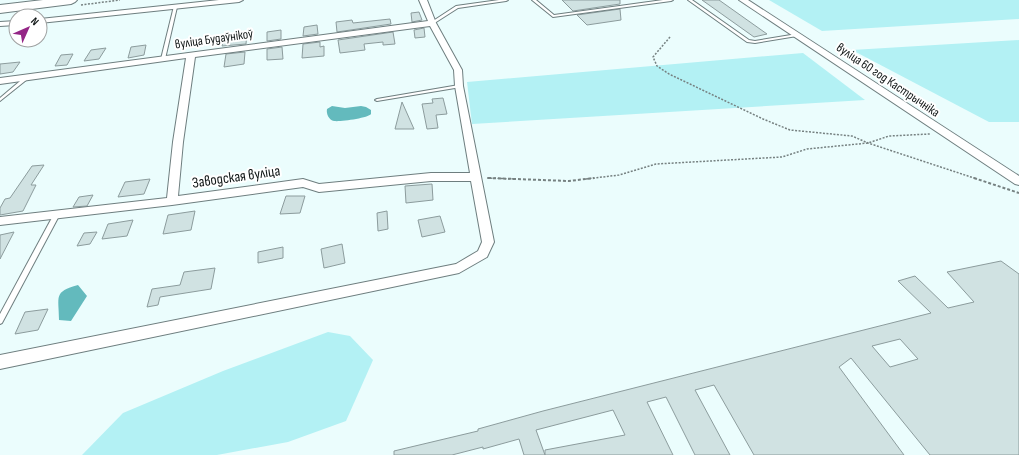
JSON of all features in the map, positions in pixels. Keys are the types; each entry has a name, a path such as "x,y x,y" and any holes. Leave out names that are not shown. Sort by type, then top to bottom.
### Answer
{"main road":[{"path":"0,8 70,0"}],"street":[{"path":"48,20 239,0"},
{"path":"0,362 459,268 484,254 488,242 459,86 458,70 432,23 423,0"},
{"name":"вуліца 60 год Кастрычніка","path":"743,0 1019,182"},
{"name":"вуліца Будаўнікоў","path":"0,81 432,23"},
{"path":"172,201 178,142 191,55"},
{"name":"Заводская вуліца","path":"0,221 172,201 303,183 319,188 431,177 476,177"}],"lane":[{"path":"432,23 457,7 506,0"},
{"path":"534,0 553,16 671,0"},
{"path":"690,0 748,41 755,42 797,35"},
{"path":"162,59 175,7"},
{"path":"0,100 28,78"},
{"path":"377,100 459,86"},
{"path":"0,321 57,214"}],"path":[{"path":"670,37 653,57 657,66 669,74 763,119 790,130 852,136 868,143 1019,193"},
{"path":"476,177 569,181 619,175 656,164 782,157 807,149 868,143 889,136 945,134"}],"shaded area":[{"path":"769,0 1019,0 1019,19 822,31"},
{"path":"1019,40 1019,122 989,122 852,50"},
{"path":"803,53 865,100 472,124 467,82"},
{"path":"332,106 345,108 361,106 366,107 371,110 371,114 365,117 334,121 329,118 327,113 327,109"},
{"path":"78,285 87,296 71,321 59,320 59,296 64,290"},
{"path":"328,332 350,336 373,360 346,421 288,442 217,455 82,455 123,413 223,371"}],"building":[{"path":"562,0 620,0 620,4 573,11"},
{"path":"702,0 719,0 767,34 754,37"},
{"path":"620,9 621,20 587,25 577,15"},
{"path":"419,12 422,20 412,22 411,13"},
{"path":"390,19 391,24 337,32 336,22 352,20 353,23"},
{"path":"317,25 318,34 303,36 304,27"},
{"path":"424,28 425,37 415,38 414,30"},
{"path":"281,30 281,39 267,41 267,32"},
{"path":"247,32 246,44 222,46 224,35"},
{"path":"393,32 395,44 383,45 383,42 364,44 365,50 340,53 338,40"},
{"path":"320,42 320,47 324,46 324,56 302,58 303,44"},
{"path":"146,45 144,55 128,58 131,47"},
{"path":"282,47 283,59 267,60 267,49"},
{"path":"106,48 99,59 84,61 91,50"},
{"path":"245,52 244,64 224,67 226,54"},
{"path":"73,54 67,65 55,66 61,55"},
{"path":"20,62 13,72 0,74 0,64"},
{"path":"443,98 447,114 436,115 438,128 427,129 422,104 433,103 432,99"},
{"path":"402,102 414,129 395,129"},
{"path":"44,165 31,185 36,185 23,211 0,215 0,208 5,199 10,198 32,166"},
{"path":"150,179 144,194 118,197 125,182"},
{"path":"432,184 433,200 406,203 405,186"},
{"path":"93,195 87,206 73,207 79,197"},
{"path":"286,196 305,196 300,213 280,214"},
{"path":"195,211 191,230 163,234 168,215"},
{"path":"387,211 388,229 378,231 377,213"},
{"path":"440,216 445,232 422,237 418,220"},
{"path":"133,220 127,236 102,239 108,224"},
{"path":"14,232 0,259 0,235"},
{"path":"97,232 90,244 77,246 84,233"},
{"path":"342,244 345,263 324,268 321,249"},
{"path":"283,247 283,258 258,263 258,252"},
{"path":"1001,261 1019,274 1019,455 930,455 851,358 839,367 904,455 754,455 714,385 695,390 730,455 695,455 666,397 647,402 673,455 545,455 524,455 519,439 483,449 483,447 452,455 394,455 394,451 478,431 478,429 543,411 931,313 898,281 915,276 948,308 974,302 947,272","holes":["900,339 918,359 890,367 872,346","613,410 625,435 545,450 545,455 536,430"]},
{"path":"215,268 211,289 160,297 158,305 147,307 152,289 180,285 184,272"},
{"path":"48,309 38,330 15,334 25,312"}]}
